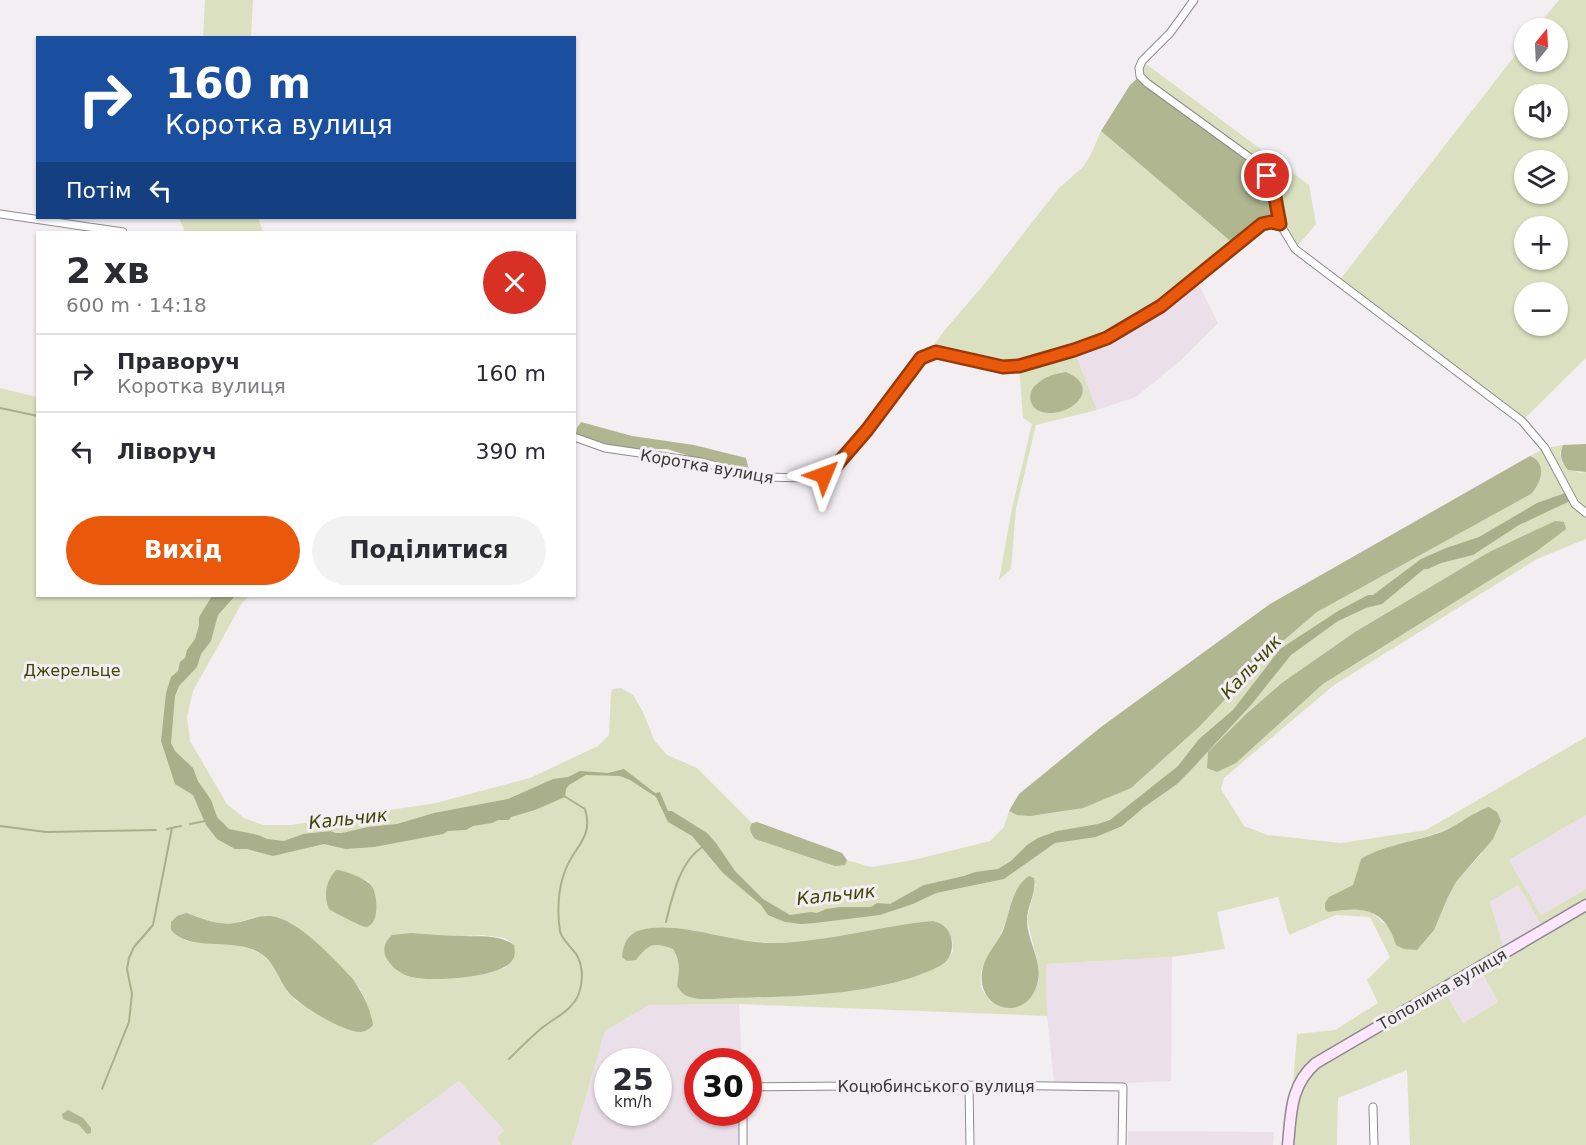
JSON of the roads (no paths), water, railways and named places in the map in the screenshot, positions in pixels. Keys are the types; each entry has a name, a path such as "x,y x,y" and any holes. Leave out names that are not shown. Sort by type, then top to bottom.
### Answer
{"main road":[{"name":"Тополина вулиця","path":"1288,1145 1293,1097 1302,1078 1322,1059 1586,905"}],"street":[{"path":"1194,0 1166,38 1142,61 1139,68 1140,76 1253,160 1267,176 1274,192 1280,224 1295,249 1522,421 1545,448 1575,504 1586,513"},
{"path":"0,214 116,231"},
{"name":"Коротка вулиця","path":"576,438 605,448 701,462 759,477 809,478 824,475 835,467 867,430 921,358 936,352 1003,367 1019,366 1107,338 1161,306 1262,224 1271,222 1280,224"},
{"path":"969,1085 970,1145"},
{"name":"Коцюбинського вулиця","path":"762,1087 969,1085 1123,1087 1122,1145"},
{"path":"1373,1107 1374,1145"},
{"path":"743,1126 743,1145"}],"waterway":[{"path":"0,408 36,416"},
{"path":"509,1059 543,1027 568,1009 581,988 580,964 576,953 561,934 558,908 563,878 569,862 585,835 587,819 585,809 564,796"},
{"path":"190,824 205,821"},
{"path":"0,826 46,832 156,830"},
{"path":"167,829 181,826"},
{"path":"102,1089 129,1022 132,994 127,969 129,958 134,947 153,925 172,828"},
{"path":"666,922 678,880 689,860 704,846"}],"water label":[{"name":"Кальчик","path":"1251,667"},
{"name":"Кальчик","path":"348,819"},
{"name":"Кальчик","path":"836,895"}],"park label":[{"name":"Джерельце","path":"72,670"}]}
